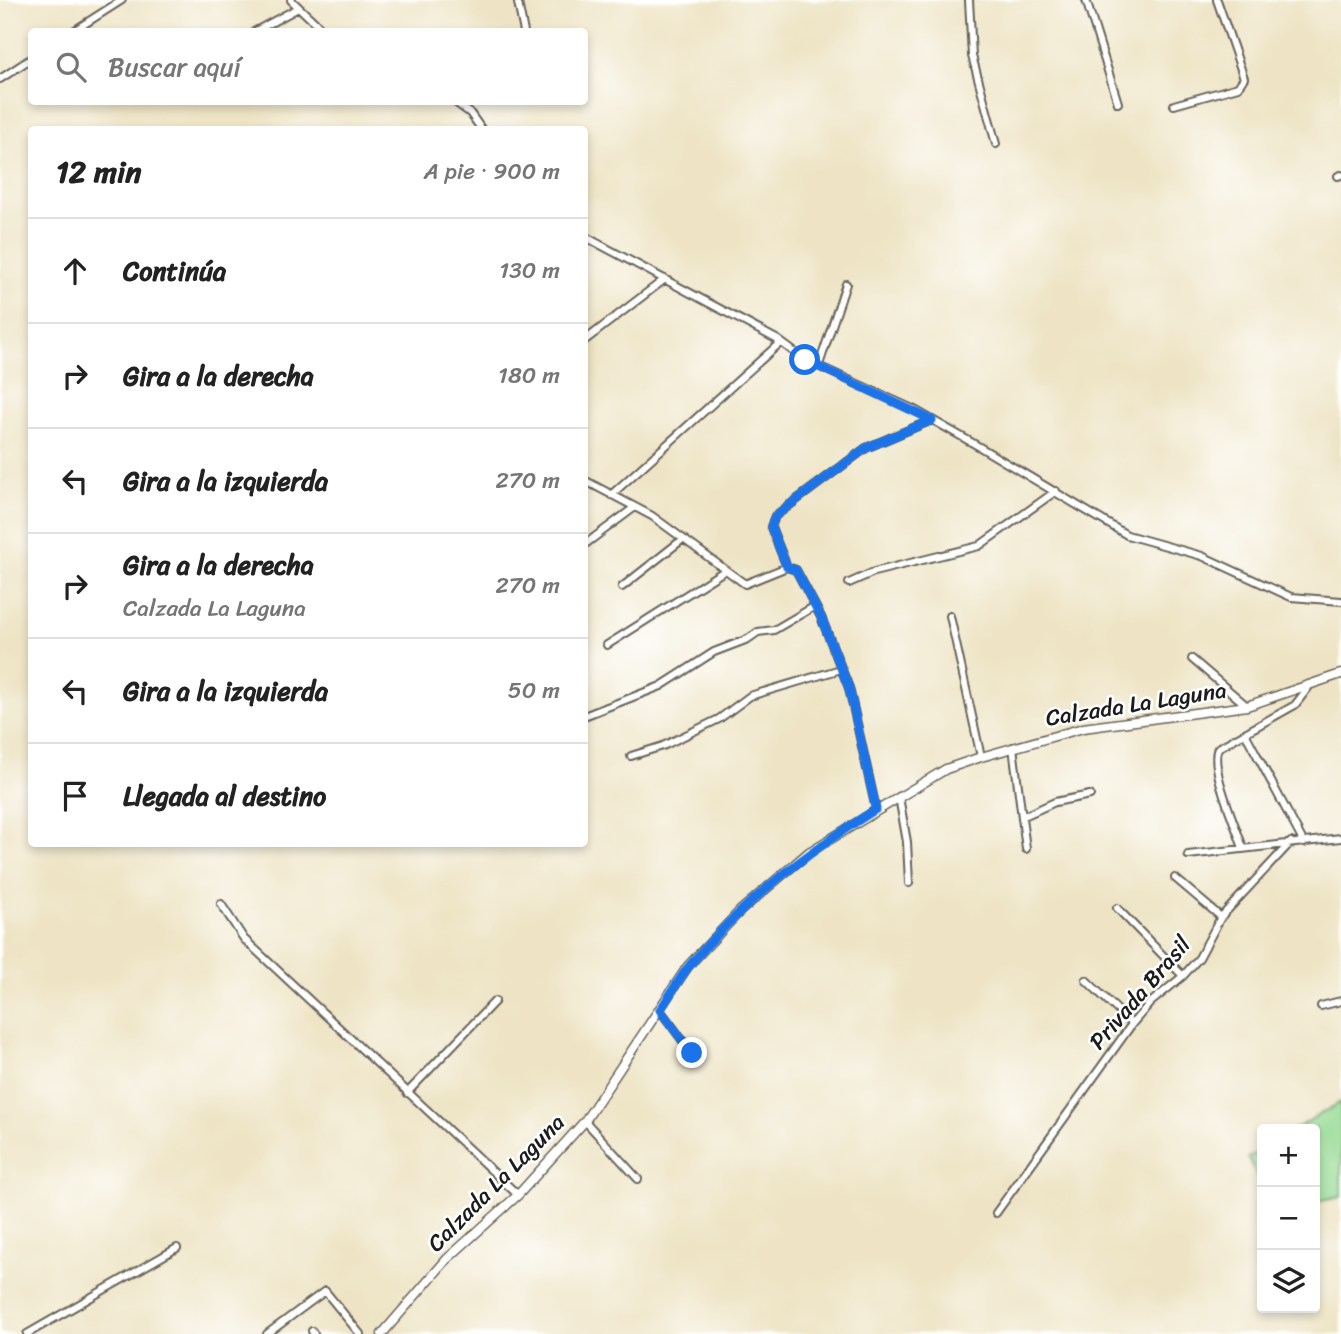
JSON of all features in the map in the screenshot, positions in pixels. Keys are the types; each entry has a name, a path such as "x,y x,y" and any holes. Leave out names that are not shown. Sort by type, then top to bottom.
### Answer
{"street":[{"path":"78,28 122,0"},
{"path":"290,0 320,28"},
{"path":"969,0 972,56 996,144"},
{"path":"1086,0 1118,103"},
{"path":"1174,105 1238,87 1244,78 1217,0"},
{"path":"518,3 523,28"},
{"path":"261,28 298,8"},
{"path":"0,79 28,61"},
{"path":"461,105 479,126"},
{"path":"588,238 781,342 805,360 932,420 1127,535 1202,556 1291,597 1341,601"},
{"path":"588,338 665,279"},
{"path":"819,365 846,284"},
{"path":"611,495 781,342"},
{"path":"787,567 771,527 775,516 866,448 932,420"},
{"path":"588,482 635,507 745,584 787,567 796,570 815,606 849,688 876,809"},
{"path":"849,583 874,572 979,545 1056,491"},
{"path":"588,542 635,507"},
{"path":"622,587 683,539"},
{"path":"607,645 724,571"},
{"path":"588,714 661,686 724,647 748,639 758,632 774,630 815,606"},
{"path":"950,616 981,757"},
{"path":"1192,659 1247,706"},
{"path":"631,757 663,746 719,719 750,696 841,669"},
{"name":"Calzada La Laguna","path":"382,1334 447,1259 518,1195 585,1121 688,966 740,911 808,852 946,769 981,757 1083,728 1247,706 1308,688 1341,674"},
{"path":"1243,848 1214,758 1218,748 1294,705 1308,688"},
{"path":"1245,733 1304,843"},
{"path":"1013,747 1024,816 1026,849"},
{"path":"1024,816 1055,802 1090,795"},
{"path":"899,797 907,842 909,883"},
{"path":"1188,855 1341,838"},
{"name":"Privada Brasil","path":"996,1213 1132,1024 1150,1003 1183,976 1199,958 1221,917 1291,842"},
{"path":"1175,878 1221,917"},
{"path":"221,905 244,939 518,1195"},
{"path":"1117,908 1183,976"},
{"path":"1086,981 1132,1024"},
{"path":"1321,1006 1341,1001"},
{"path":"407,1093 495,1002"},
{"path":"660,1010 692,1053"},
{"path":"585,1121 638,1178"},
{"path":"27,1334 177,1248"},
{"path":"267,1334 325,1292 331,1295 360,1334"}],"green space":[{"path":"1341,1102 1341,1197 1320,1201 1320,1124 1304,1124"},
{"path":"1257,1152 1257,1175 1248,1158"}],"route":[{"path":"692,1053 660,1010 688,966 740,911 808,852 876,809 849,688 821,617 796,570 787,567 771,527 775,516 866,448 932,420 805,360"}]}
